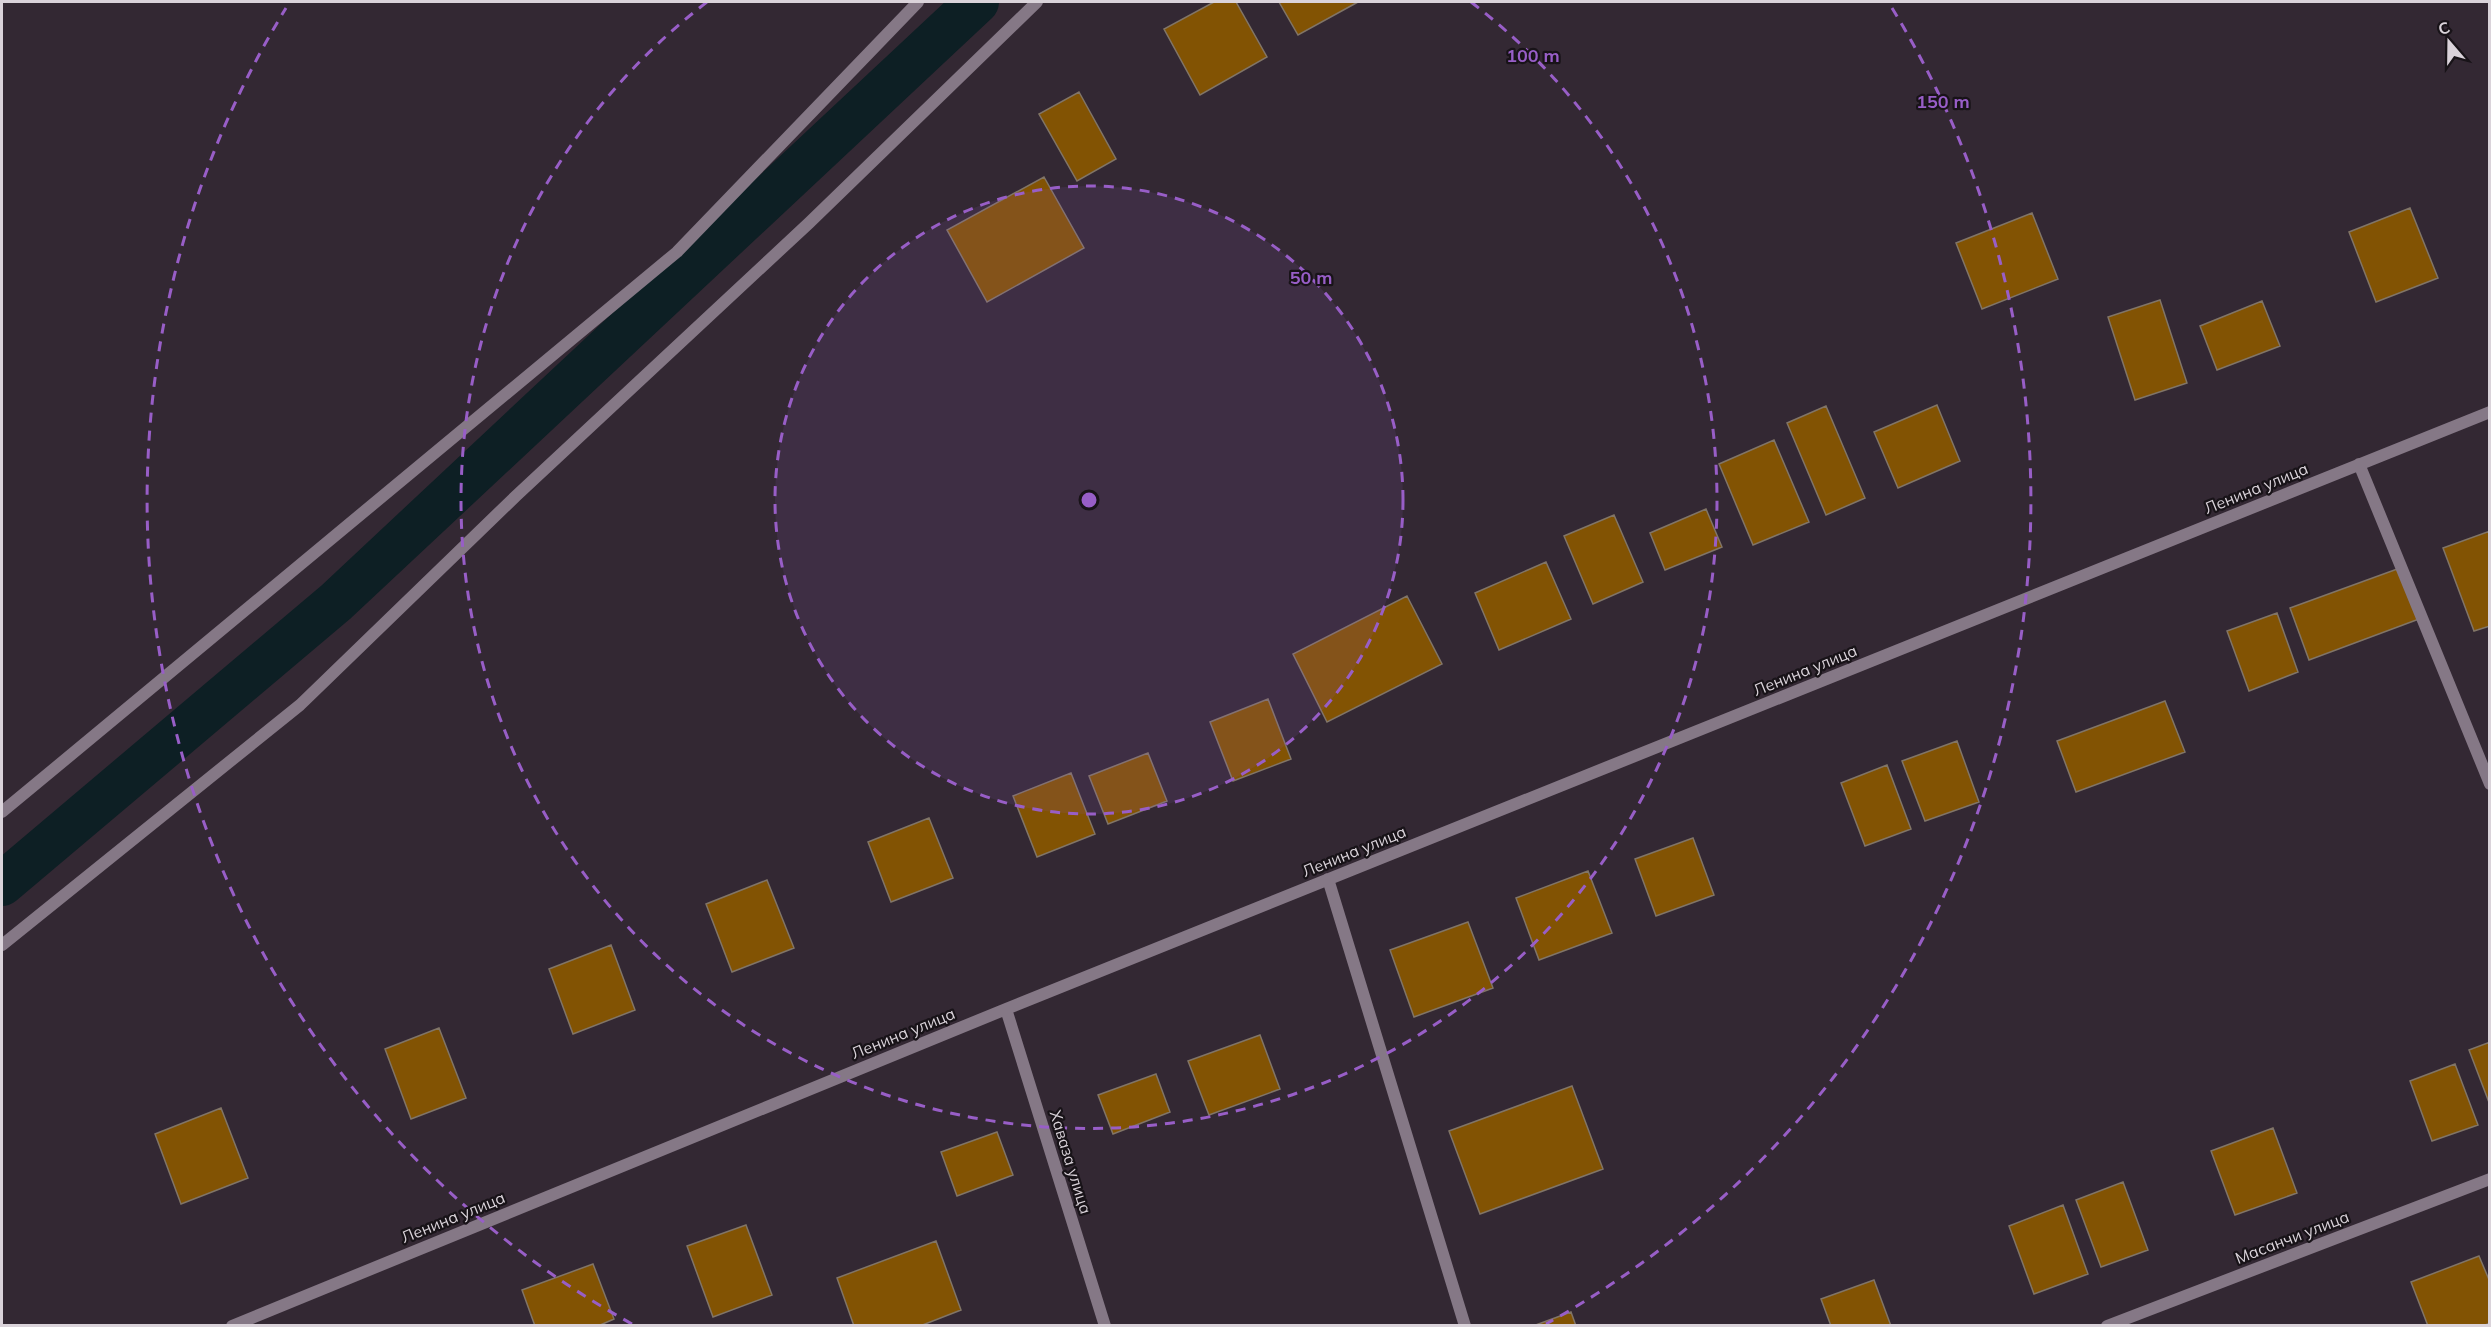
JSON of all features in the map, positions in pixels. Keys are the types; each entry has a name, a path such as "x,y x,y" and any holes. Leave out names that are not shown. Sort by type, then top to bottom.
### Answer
{"street":[{"path":"2,812 677,252 918,2"},
{"path":"2,945 300,705 517,495 809,223 1037,2"},
{"name":"Ленина улица","path":"232,1326 1006,1009 2490,412"},
{"path":"2359,464 2490,784"},
{"path":"1328,879 1465,1326"},
{"name":"Хаваза улица","path":"1006,1009 1105,1326"},
{"name":"Масанчи улица","path":"2107,1326 2490,1179"}],"building":[{"path":"1214,2 1236,2 1267,57 1200,95 1164,29"},
{"path":"1279,2 1358,2 1298,35"},
{"path":"1079,92 1116,159 1077,181 1039,114"},
{"path":"1044,177 1084,248 987,302 947,230"},
{"path":"2410,208 2438,278 2376,302 2349,232"},
{"path":"2032,213 2058,279 1982,309 1956,243"},
{"path":"2160,300 2187,383 2135,400 2108,317"},
{"path":"2262,301 2280,346 2217,370 2200,326"},
{"path":"1937,405 1960,461 1898,488 1874,432"},
{"path":"1826,406 1865,498 1826,515 1787,423"},
{"path":"1774,440 1809,522 1753,545 1719,464"},
{"path":"1706,509 1722,547 1665,570 1650,533"},
{"path":"1614,515 1643,582 1593,604 1564,536"},
{"path":"2490,531 2490,626 2474,631 2443,548"},
{"path":"1546,562 1571,619 1499,650 1475,593"},
{"path":"2400,568 2419,619 2309,660 2290,608"},
{"path":"1407,596 1442,664 1327,722 1293,654"},
{"path":"2277,613 2298,672 2249,691 2227,631"},
{"path":"1268,699 1291,759 1233,781 1210,722"},
{"path":"2165,701 2185,752 2076,792 2057,741"},
{"path":"1957,741 1979,802 1925,821 1902,761"},
{"path":"1148,753 1167,801 1108,824 1089,776"},
{"path":"1887,765 1911,829 1865,846 1841,783"},
{"path":"1071,773 1095,834 1037,857 1013,796"},
{"path":"929,818 953,878 891,902 868,842"},
{"path":"1693,838 1714,895 1656,916 1635,859"},
{"path":"1588,871 1612,933 1539,960 1516,898"},
{"path":"767,880 794,948 732,972 706,904"},
{"path":"1468,922 1493,988 1414,1017 1390,950"},
{"path":"611,945 635,1010 573,1034 549,969"},
{"path":"439,1028 466,1098 411,1119 385,1049"},
{"path":"1260,1035 1280,1089 1209,1115 1188,1061"},
{"path":"2490,1042 2490,1105 2469,1050"},
{"path":"2455,1064 2478,1125 2432,1141 2410,1081"},
{"path":"1156,1074 1170,1112 1113,1134 1098,1095"},
{"path":"1572,1086 1603,1169 1480,1214 1449,1131"},
{"path":"221,1108 248,1178 181,1204 155,1134"},
{"path":"2273,1128 2297,1193 2235,1215 2211,1151"},
{"path":"997,1132 1013,1175 957,1196 941,1152"},
{"path":"2123,1182 2148,1250 2101,1267 2076,1200"},
{"path":"2063,1205 2088,1274 2034,1294 2009,1226"},
{"path":"746,1225 772,1295 713,1317 687,1246"},
{"path":"936,1241 961,1310 920,1326 854,1326 837,1278"},
{"path":"2479,1256 2490,1282 2490,1323 2483,1326 2428,1326 2411,1282"},
{"path":"593,1264 614,1319 598,1326 535,1326 522,1290"},
{"path":"1874,1280 1891,1326 1831,1326 1821,1299"},
{"path":"1571,1312 1576,1326 1533,1326"}],"waterway":[{"path":"2,884 336,602 977,2"}]}
